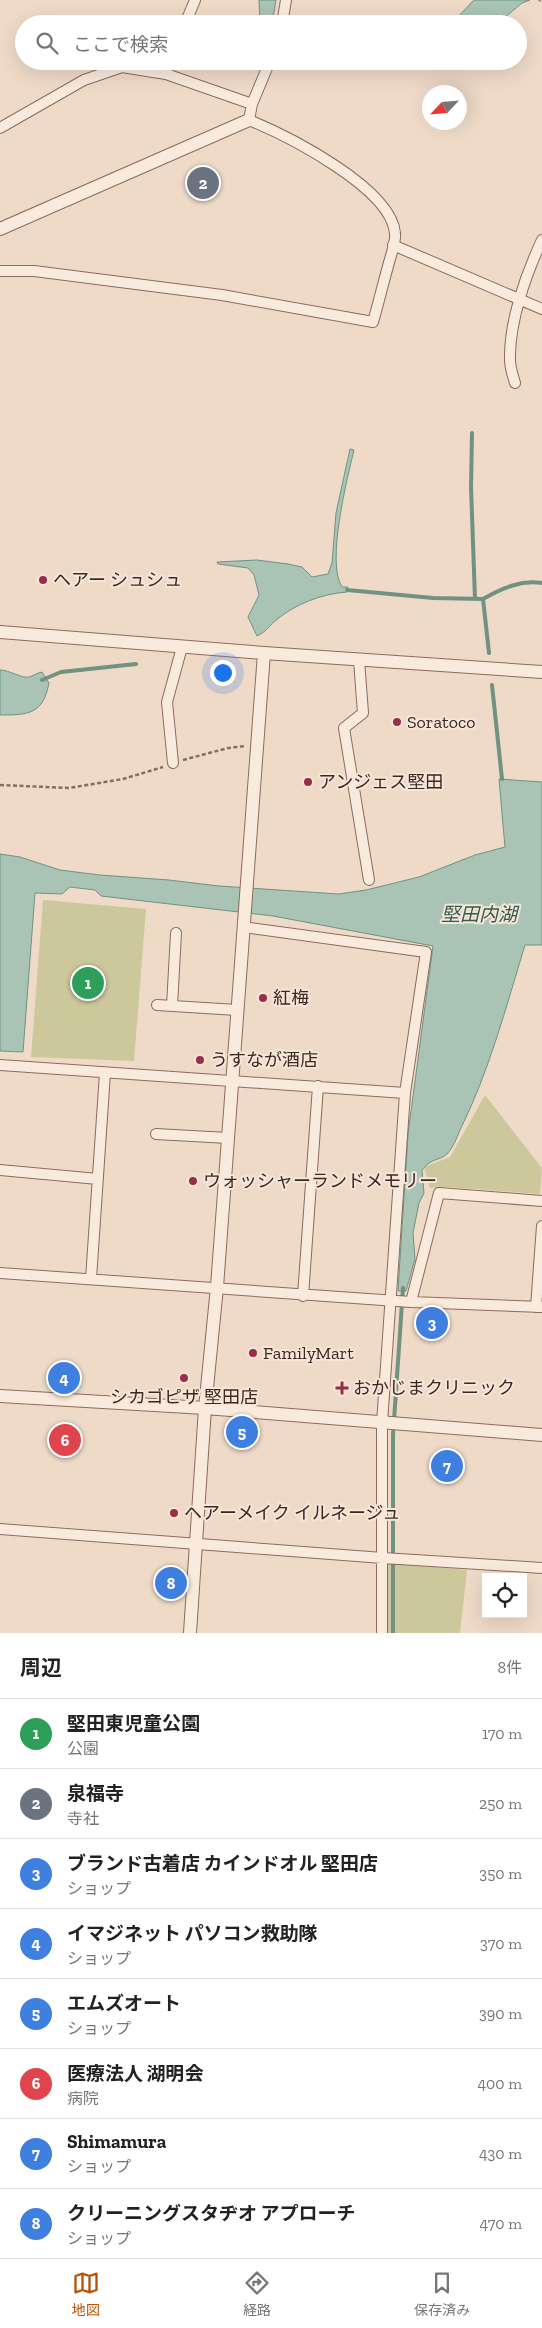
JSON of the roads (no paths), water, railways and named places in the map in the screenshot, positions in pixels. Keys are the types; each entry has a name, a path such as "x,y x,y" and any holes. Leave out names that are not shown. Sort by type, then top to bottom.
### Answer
{"street":[{"path":"189,15 196,0"},
{"path":"284,15 286,0"},
{"path":"0,128 84,80 113,70"},
{"path":"141,70 166,74 252,104"},
{"path":"166,74 167,70"},
{"path":"249,120 252,104 266,70"},
{"path":"0,229 249,120 266,127 325,160 375,195 385,207 395,233 374,322 222,295 34,271 0,271"},
{"path":"515,383 510,361 520,299 542,240"},
{"path":"393,244 542,309"},
{"path":"0,632 182,647 542,672"},
{"path":"173,763 167,702 182,647"},
{"path":"190,1633 205,1408 217,1287 264,653"},
{"path":"359,660 363,713 344,728 368,880"},
{"path":"243,921 426,952 405,1093 382,1423 382,1633"},
{"path":"172,1006 176,933"},
{"path":"157,1005 237,1010"},
{"path":"0,1065 405,1093"},
{"path":"91,1279 105,1073"},
{"path":"303,1296 318,1086"},
{"path":"156,1134 228,1138"},
{"path":"0,1170 98,1179"},
{"path":"412,1302 439,1194 542,1201"},
{"path":"0,1273 217,1287 303,1296 539,1307 542,1226"},
{"path":"0,1396 205,1408 542,1434"},
{"path":"0,1529 542,1568"}],"water":[{"path":"259,0 276,0 274,15 260,15"},
{"path":"474,0 530,0 522,3 508,15 460,15"},
{"path":"350,449 354,450 339,520 336,560 342,587 348,587 347,592 328,595 300,605 283,615 257,636 248,617 259,595 254,575 248,568 218,564 217,562 257,560 302,567 312,577 328,574 332,563 336,513"},
{"path":"0,670 26,677 42,672 49,683 39,707 27,713 0,715"},
{"name":"堅田内湖","path":"499,779 542,782 542,945 525,945 480,1085 453,1146 444,1156 432,1161 422,1170 424,1193 419,1203 413,1233 415,1259 406,1291 398,1291 408,1134 433,946 273,916 101,896 95,890 70,887 62,894 35,893 23,1052 0,1051 0,854 20,857 60,870 100,875 219,886 339,894 366,890 419,877 475,855 505,847"}],"waterway":[{"path":"472,433 471,487 475,599"},
{"path":"483,599 497,591 519,584 542,583"},
{"path":"347,590 433,598 483,599 489,653"},
{"path":"42,680 61,672 136,664"},
{"path":"492,685 502,779"},
{"path":"393,1633 393,1435 403,1288"}],"place":[{"name":"泉福寺","path":"203,183"},
{"name":"ヘアー シュシュ","path":"43,580"},
{"name":"Soratoco","path":"397,722"},
{"name":"アンジェス堅田","path":"308,782"},
{"name":"堅田東児童公園","path":"88,983"},
{"name":"紅梅","path":"263,998"},
{"name":"うすなが酒店","path":"200,1060"},
{"name":"ウォッシャーランドメモリー","path":"193,1181"},
{"name":"ブランド古着店 カインドオル 堅田店","path":"432,1323"},
{"name":"FamilyMart","path":"253,1353"},
{"name":"イマジネット パソコン救助隊","path":"64,1378"},
{"name":"シカゴピザ 堅田店","path":"184,1378"},
{"name":"おかじまクリニック","path":"342,1388"},
{"name":"エムズオート","path":"242,1432"},
{"name":"医療法人 湖明会","path":"65,1440"},
{"name":"Shimamura","path":"447,1466"},
{"name":"ヘアーメイク イルネージュ","path":"174,1513"},
{"name":"クリーニングスタヂオ アプローチ","path":"171,1583"}]}
